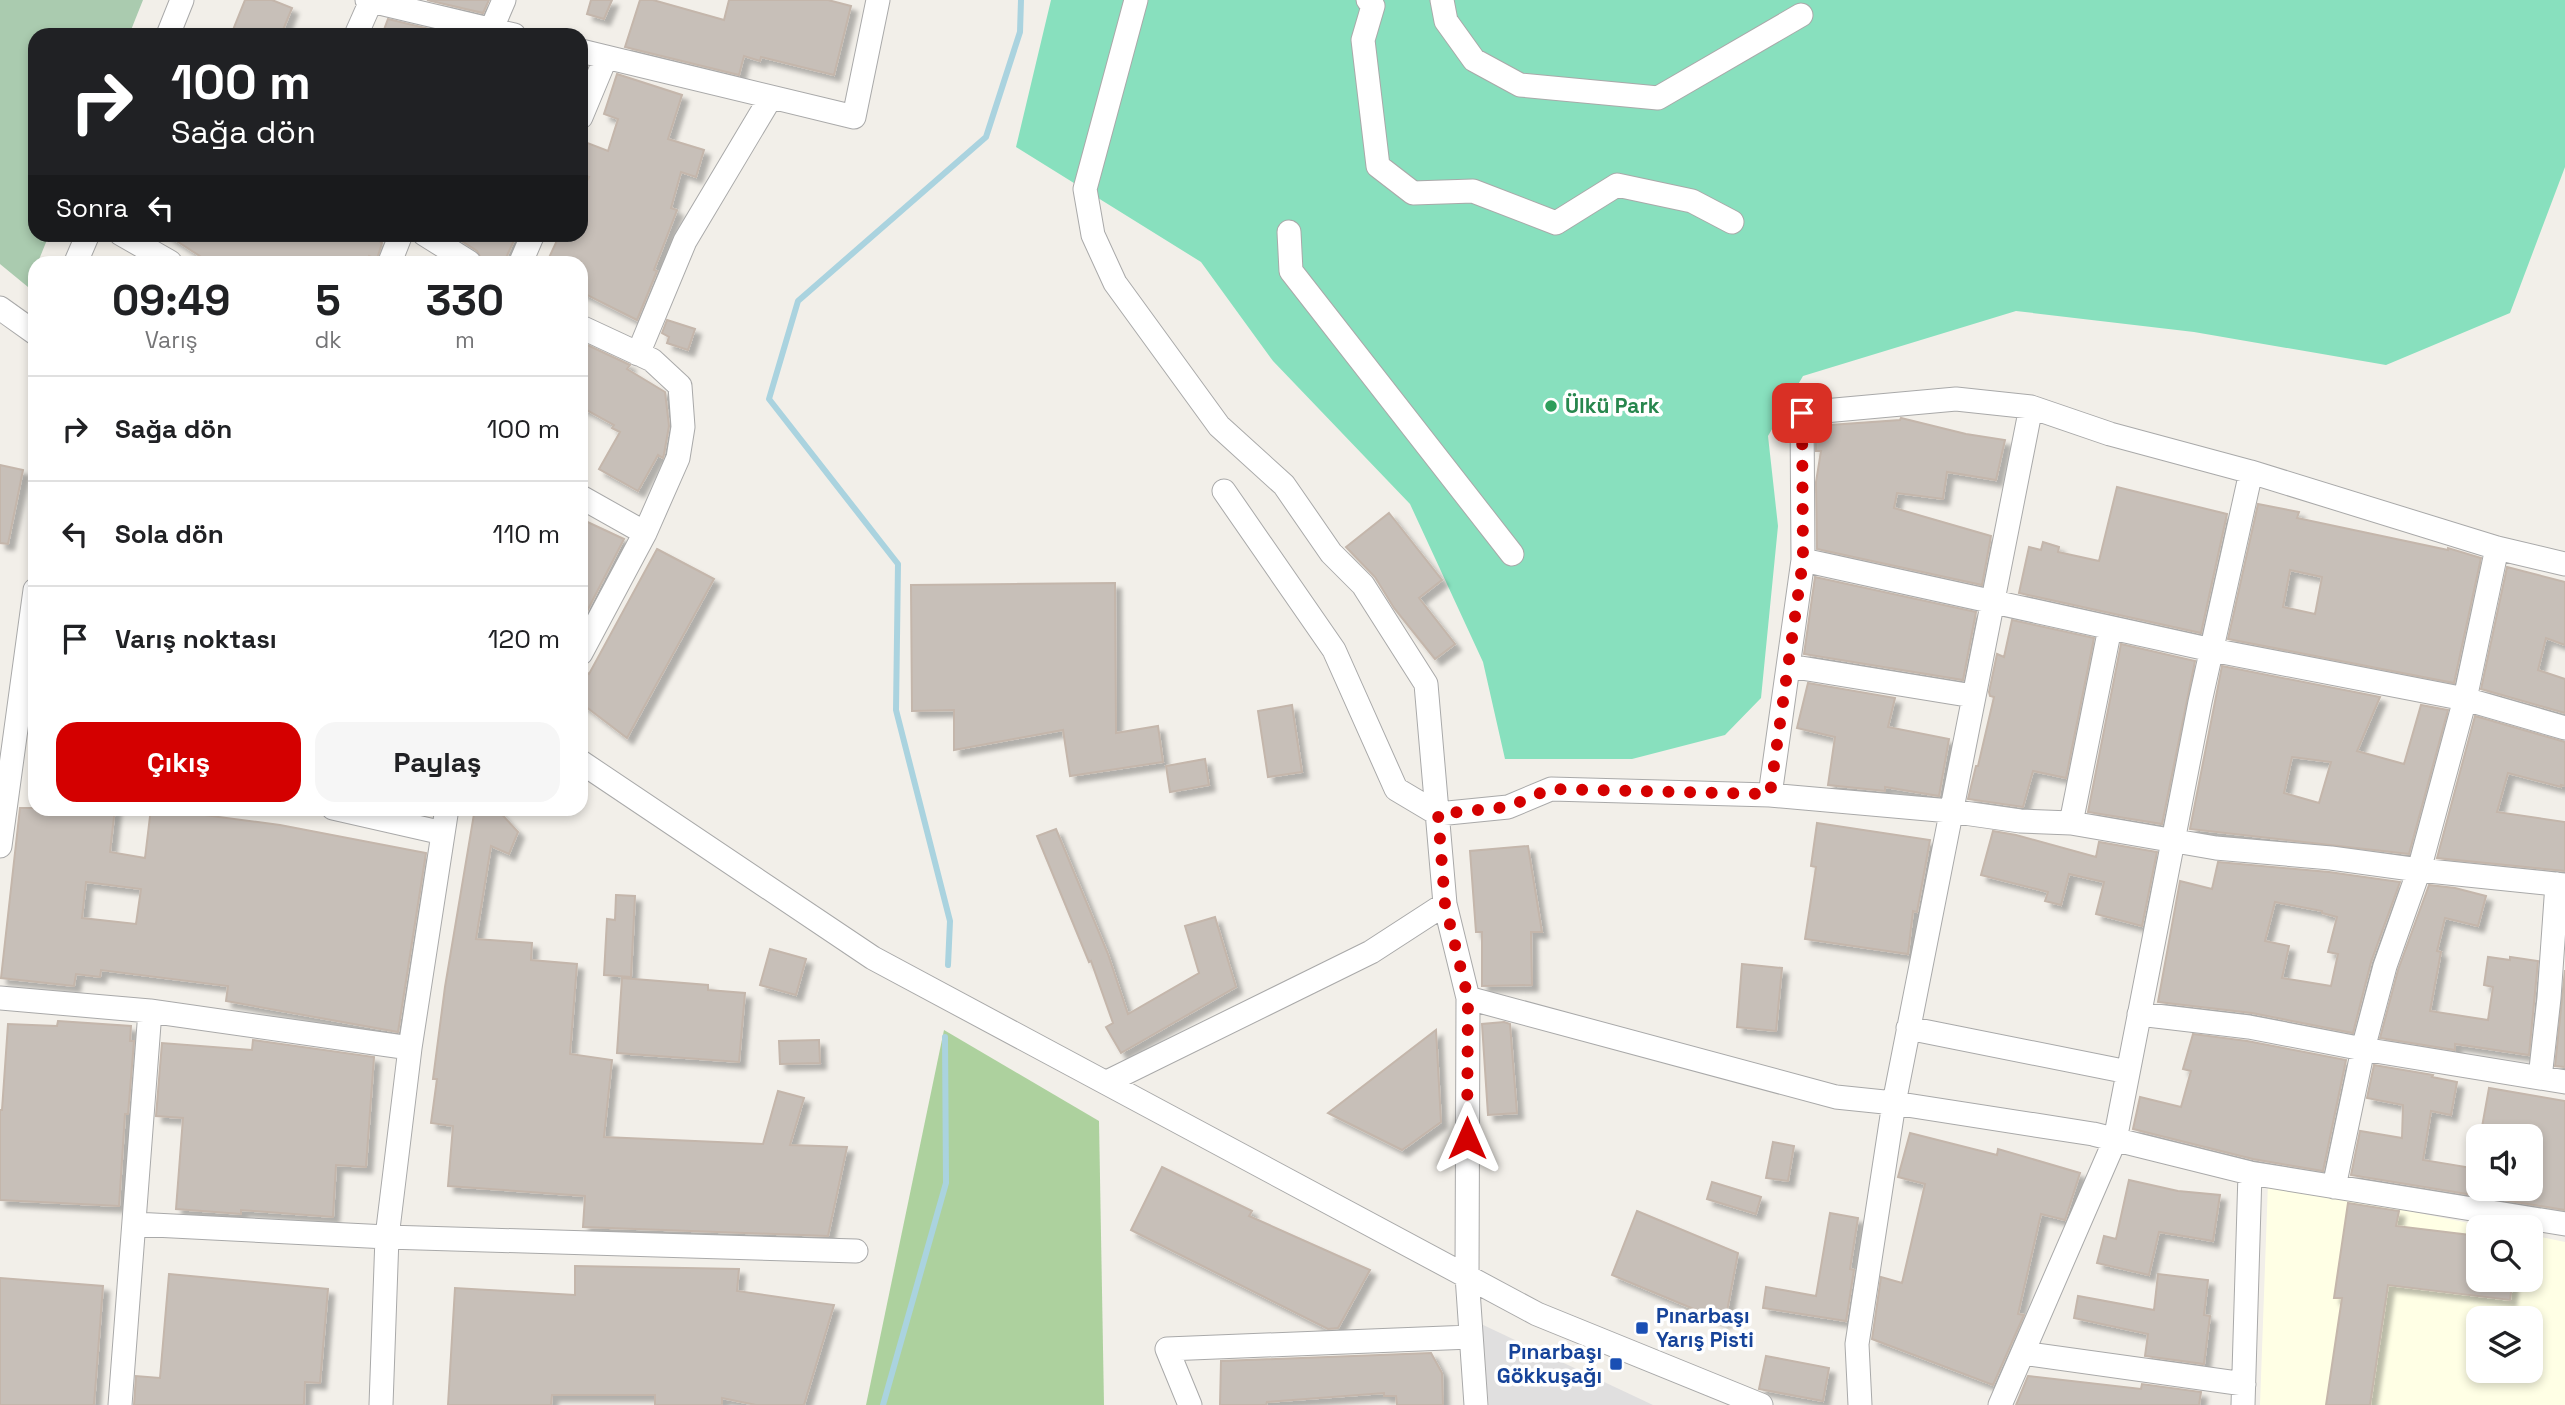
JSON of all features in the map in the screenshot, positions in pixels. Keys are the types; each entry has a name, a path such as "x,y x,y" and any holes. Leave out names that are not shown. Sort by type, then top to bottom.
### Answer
{"street":[{"path":"171,28 182,0"},
{"path":"499,28 504,0"},
{"path":"588,53 853,117 878,0"},
{"path":"1136,0 1085,189 1093,235 1115,283 1219,426 1284,485 1331,553 1363,586 1426,684 1445,904 1468,998 1467,1276 1476,1405"},
{"path":"1368,0 1373,6 1363,40 1378,166 1413,193 1474,191 1556,223 1616,185 1692,201 1732,222"},
{"path":"1442,0 1446,21 1474,60 1520,85 1658,98 1801,15"},
{"path":"359,28 369,1 478,28"},
{"path":"588,100 606,57"},
{"path":"638,354 685,240 771,97"},
{"path":"1289,232 1291,271 1512,554"},
{"path":"135,242 160,256"},
{"path":"437,242 460,256"},
{"path":"0,308 28,328"},
{"path":"588,330 652,360 680,386 683,428 678,458 645,533 588,640"},
{"path":"1770,794 1803,560 1802,413 1956,399 2032,407 2110,434 2250,472 2497,548 2565,564"},
{"path":"1860,1405 1857,1344 1894,1102 2032,407"},
{"path":"2000,1405 2115,1140 2250,472"},
{"path":"1224,491 1334,650 1396,789 1438,814 1508,807 1550,789 1770,794 1950,811 2020,821 2071,823 2174,842 2561,885 2540,1078"},
{"path":"588,500 645,533"},
{"path":"2334,1187 2363,1049 2385,966 2419,870 2465,698 2497,548"},
{"path":"1803,560 2212,650 2465,698 2565,728"},
{"path":"2071,823 2110,628"},
{"path":"0,846 28,645"},
{"path":"1789,666 1973,696"},
{"path":"588,767 873,958 1536,1314 1761,1405"},
{"path":"368,816 443,833"},
{"path":"381,1405 387,1237 410,1048 446,816"},
{"path":"1107,1082 1371,952 1445,904"},
{"path":"0,998 150,1011 410,1048"},
{"path":"1468,998 1836,1097 1894,1102 2093,1134 2250,1173 2565,1224"},
{"path":"120,1405 150,1011"},
{"path":"2139,1014 2249,1027 2363,1049 2565,1082"},
{"path":"1908,1028 2128,1072"},
{"path":"2023,1353 2244,1395 2250,1173"},
{"path":"134,1224 387,1237 856,1251"},
{"path":"1190,1405 1167,1349 1471,1337"}],"shaded area":[{"path":"0,0 143,0 132,28 28,28 28,242 46,242 40,256 28,256 28,287 0,264"},
{"path":"2268,1183 2466,1222 2466,1292 2543,1292 2543,1237 2565,1242 2565,1405 2260,1405"},
{"path":"1479,1323 1653,1405 1489,1405"}],"green space":[{"name":"Ülkü Park","path":"1051,0 2565,0 2565,167 2510,313 2386,365 2194,332 2016,311 1803,376 1768,436 1778,526 1761,698 1725,735 1632,759 1505,759 1483,662 1410,504 1273,361 1201,262 1016,147"},
{"path":"944,1030 1099,1121 1104,1405 866,1405"}],"building":[{"path":"245,0 272,0 292,8 284,28 234,28"},
{"path":"427,0 489,0 483,13"},
{"path":"591,0 612,0 604,19 587,14"},
{"path":"640,0 653,0 724,20 729,0 828,0 851,6 834,75 761,57 760,61 744,56 739,75 625,47"},
{"path":"388,19 425,28 385,28"},
{"path":"617,74 682,95 668,139 704,150 696,177 681,172 671,208 677,210 637,320 588,296 588,256 550,256 556,242 588,242 588,143 608,151 618,119 604,114"},
{"path":"178,242 382,243 378,256 200,256"},
{"path":"463,242 513,242 507,256 480,256"},
{"path":"667,320 695,329 688,350 667,343 669,337 662,333"},
{"path":"588,345 630,365 627,369 665,392 669,426 663,458 658,455 638,491 599,469 620,432 612,428 614,425 588,411"},
{"path":"1901,418 1966,434 2005,440 1996,480 1947,472 1943,499 1897,493 1894,508 1991,536 1982,585 1817,549 1816,482 1821,451 1816,451 1816,426"},
{"path":"0,465 23,470 8,544 0,543"},
{"path":"2117,487 2227,514 2201,633 2019,593 2029,547 2041,550 2043,542 2059,547 2058,552 2099,561"},
{"path":"2258,504 2299,512 2297,518 2448,548 2481,558 2454,683 2228,639","holes":["2290,570 2322,577 2315,614 2283,607"]},
{"path":"1389,513 1442,580 1419,598 1455,644 1435,659 1394,608 1375,577 1346,547"},
{"path":"588,522 624,539 588,609"},
{"path":"657,549 714,579 627,738 588,708 589,674"},
{"path":"2507,567 2565,582 2565,645 2546,638 2538,670 2565,679 2565,713 2481,689"},
{"path":"1815,577 1976,612 1963,680 1804,654"},
{"path":"1115,583 1116,733 1158,726 1163,762 1070,776 1063,730 954,750 954,710 912,711 911,585"},
{"path":"2012,620 2094,638 2066,778 2033,771 2023,807 1968,799 1994,697 1990,696 1989,692 1997,654 2004,657"},
{"path":"2121,644 2195,661 2162,824 2088,812"},
{"path":"2222,666 2380,697 2357,751 2404,764 2421,705 2448,710 2409,854 2190,829","holes":["2292,757 2331,762 2319,803 2284,793"]},
{"path":"1808,683 1895,698 1888,727 1949,739 1939,796 1885,787 1885,791 1828,785 1835,737 1797,728"},
{"path":"1292,705 1302,772 1268,777 1258,711"},
{"path":"2475,716 2565,742 2565,786 2508,773 2497,812 2565,822 2565,871 2437,858"},
{"path":"1205,759 1209,785 1170,792 1166,766"},
{"path":"20,808 28,808 28,816 114,816 110,852 145,858 150,816 212,816 280,825 426,853 398,1032 226,1001 228,986 101,970 100,977 76,974 74,986 1,978","holes":["86,882 141,889 136,924 82,918"]},
{"path":"474,816 503,816 518,832 509,854 491,846 476,939 532,943 531,960 577,964 570,1054 612,1060 604,1137 763,1144 778,1091 804,1098 790,1145 847,1147 828,1236 583,1227 585,1196 448,1186 453,1126 431,1123 437,1079 433,1079 445,987"},
{"path":"1817,823 1930,840 1917,912 1913,911 1908,954 1805,939 1816,867 1811,866"},
{"path":"1056,829 1108,954 1128,1014 1199,973 1185,926 1215,917 1236,987 1121,1053 1106,1027 1113,1023 1091,961 1089,962 1037,836"},
{"path":"1993,831 2096,857 2099,842 2157,852 2142,926 2096,914 2104,882 2069,874 2061,905 2045,901 2048,892 1981,875"},
{"path":"1528,846 1542,932 1531,932 1532,985 1482,986 1482,932 1476,932 1470,851"},
{"path":"2218,862 2329,872 2400,882 2371,962 2353,1033 2252,1013 2158,1002 2180,881 2212,889","holes":["2275,902 2322,911 2337,917 2328,952 2338,954 2331,986 2282,978 2289,946 2265,941"]},
{"path":"2429,885 2486,896 2478,926 2445,918 2437,951 2441,952 2430,1011 2488,1020 2493,987 2484,985 2488,957 2538,961 2529,1055 2455,1044 2455,1050 2380,1038 2398,970"},
{"path":"616,895 635,896 631,977 604,975 607,919 615,920"},
{"path":"770,949 806,959 796,995 760,985"},
{"path":"1742,964 1782,968 1776,1031 1737,1027"},
{"path":"2565,970 2565,1067 2555,1066"},
{"path":"622,978 708,985 708,990 745,993 739,1062 617,1053"},
{"path":"58,1021 131,1026 130,1041 134,1041 128,1114 125,1114 119,1206 0,1200 0,1110 8,1024 57,1026"},
{"path":"1482,1024 1510,1024 1517,1113 1488,1115"},
{"path":"1436,1030 1441,1122 1402,1150 1328,1113"},
{"path":"2193,1034 2247,1041 2346,1060 2323,1171 2253,1159 2133,1129 2140,1097 2181,1107 2191,1071 2183,1069"},
{"path":"253,1040 374,1057 366,1167 336,1165 333,1217 241,1210 241,1214 176,1209 183,1118 156,1116 162,1043 252,1050"},
{"path":"819,1040 820,1063 780,1064 779,1041"},
{"path":"2374,1065 2457,1082 2451,1115 2431,1111 2423,1160 2466,1167 2466,1194 2351,1175 2360,1131 2402,1138 2403,1105 2367,1098"},
{"path":"2489,1088 2565,1101 2565,1210 2510,1201 2543,1201 2543,1124 2483,1124"},
{"path":"1910,1133 1997,1155 1998,1149 2080,1173 2065,1220 2041,1214 2018,1314 2024,1315 1993,1385 1872,1339 1881,1277 1902,1283 1925,1184 1898,1177"},
{"path":"1773,1142 1794,1146 1788,1181 1766,1178"},
{"path":"1162,1167 1252,1211 1249,1216 1370,1270 1338,1328 1328,1329 1131,1230"},
{"path":"2129,1180 2178,1191 2220,1195 2213,1241 2159,1232 2149,1275 2097,1263 2104,1236 2116,1239"},
{"path":"1712,1182 1761,1197 1756,1214 1707,1199"},
{"path":"2348,1203 2399,1211 2396,1226 2466,1235 2466,1292 2511,1292 2510,1300 2388,1285 2370,1405 2326,1405 2342,1298 2334,1298"},
{"path":"1637,1211 1738,1253 1725,1322 1612,1275"},
{"path":"1830,1213 1858,1218 1846,1321 1763,1308 1766,1287 1816,1296"},
{"path":"575,1266 739,1269 737,1291 834,1305 804,1405 756,1405 722,1398 722,1405 655,1405 655,1395 552,1395 551,1405 448,1405 455,1288 575,1295"},
{"path":"169,1274 328,1289 320,1383 305,1382 304,1405 134,1405 136,1376 160,1378"},
{"path":"2158,1274 2208,1280 2204,1315 2210,1316 2204,1364 2145,1356 2148,1334 2074,1318 2078,1296 2154,1310"},
{"path":"0,1278 103,1286 94,1405 0,1405"},
{"path":"1431,1353 1442,1373 1443,1405 1397,1405 1396,1396 1384,1396 1384,1393 1267,1402 1266,1405 1220,1405 1221,1361"},
{"path":"1766,1356 1829,1368 1823,1401 1759,1389"},
{"path":"2028,1376 2141,1389 2142,1384 2201,1392 2199,1405 2016,1405"}],"waterway":[{"path":"948,965 950,921 896,710 898,564 769,399 798,301 986,137 1020,32 1021,0"},
{"path":"883,1405 946,1183 945,1037"}],"place":[{"name":"Ülkü Park","path":"1551,406"},
{"name":"Pınarbaşı Yarış Pisti","path":"1642,1328"},
{"name":"Pınarbaşı Gökkuşağı","path":"1616,1364"}],"route":[{"path":"1467,1138 1468,998 1445,904 1438,814 1508,807 1550,789 1770,794 1803,560 1802,413"}]}
